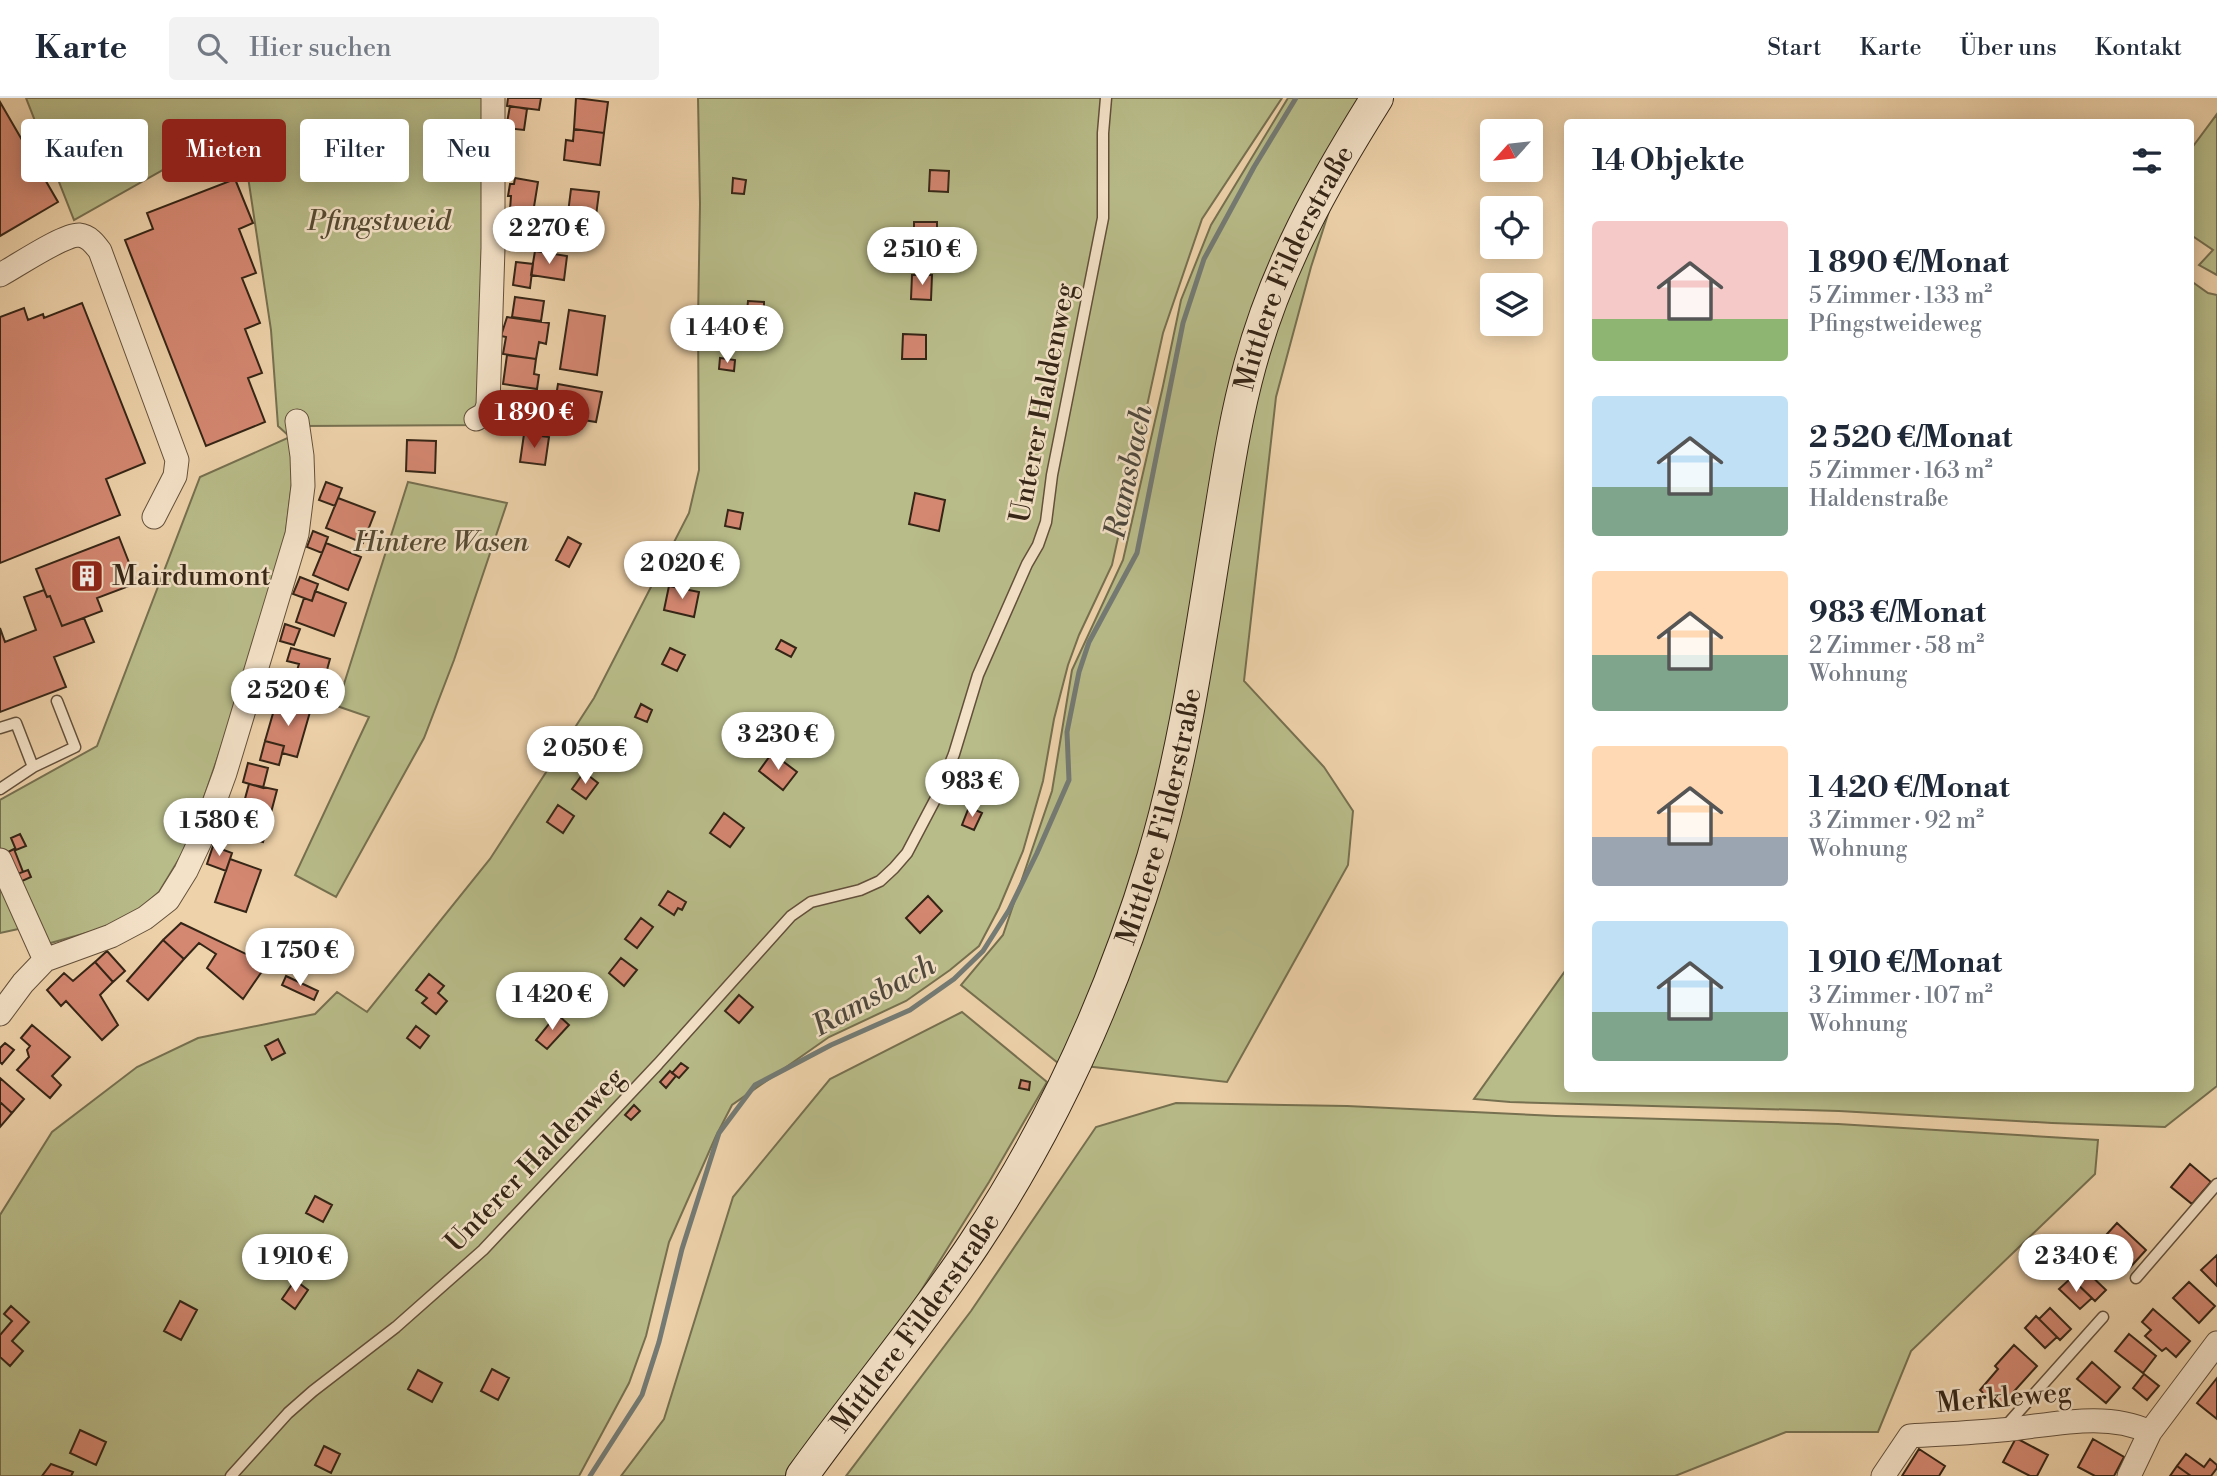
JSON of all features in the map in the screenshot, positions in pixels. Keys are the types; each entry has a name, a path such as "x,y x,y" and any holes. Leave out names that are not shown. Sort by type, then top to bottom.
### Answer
{"main road":[{"name":"Mittlere Filderstraße","path":"802,1476 975,1243 1023,1163 1098,1013 1125,944 1153,855 1177,762 1232,443 1250,365 1274,291 1301,228 1333,169 1377,98"}],"street":[{"path":"475,419 485,414 488,405 493,248 493,98"},
{"path":"0,275 66,238 84,236 95,244 105,261 177,460 176,476 154,517"},
{"path":"0,1014 45,960 128,928 157,911 168,900 193,856 212,807 297,534 303,486 298,421"},
{"path":"0,860 45,960"},
{"path":"2129,1476 2150,1432 2217,1343"},
{"name":"Merkleweg","path":"1883,1476 1910,1436 2089,1421 2135,1425 2150,1432"}],"lane":[{"name":"Unterer Haldenweg","path":"232,1476 288,1413 396,1327 483,1251 658,1064 791,916 811,902 860,890 880,881 907,853 937,796 954,754 978,675 1046,522 1052,475 1103,218 1103,133 1106,98"},
{"path":"0,789 33,767 75,747 57,701"},
{"path":"0,728 16,723 33,767"},
{"path":"2136,1278 2217,1184"},
{"path":"2002,1430 2103,1317"}],"green space":[{"name":"Pfingstweid","path":"26,98 504,98 503,119 423,119 423,182 500,182 488,425 304,426 295,458 285,540 226,733 188,844 159,892 133,915 104,928 47,944 37,925 0,933 0,800 97,746 200,477 290,437 278,426 271,330 249,182 286,182 286,119 162,119 162,171 148,178 148,119 34,119"},
{"path":"698,98 1282,98 1202,219 1163,333 1112,565 1068,665 1054,719 1043,781 1023,851 999,908 979,946 950,970 906,1001 829,1037 732,1105 669,1242 646,1336 629,1383 579,1476 0,1476 0,1215 52,1132 137,1067 198,1038 315,1014 337,992 367,1012 490,859 594,698 689,513 699,470"},
{"path":"1288,98 1370,98 1311,267 1276,397 1244,681 1324,767 1353,811 1348,865 1227,1082 1058,1063 961,985 1003,935 1052,791 1072,670 1123,560 1181,300 1211,225"},
{"path":"2217,114 2217,275 2199,265 2213,250 2194,237 2194,145"},
{"path":"59,182 142,182 74,220"},
{"path":"2194,283 2208,293 2217,295 2217,1086 2165,1127 1839,1111 1474,1099 1564,973 1564,1092 2194,1092"},
{"name":"Hintere Wasen","path":"408,482 507,503 454,660 424,738 336,897 295,875 369,717 337,706"},
{"path":"962,1012 1047,1082 989,1182 909,1310 790,1476 621,1476 664,1419 733,1197 830,1079"},
{"path":"1176,1103 1347,1106 1556,1116 1838,1124 2098,1140 2095,1174 1911,1351 1878,1432 1786,1432 1675,1476 846,1476 971,1311 1096,1127"}],"building":[{"path":"508,98 541,98 539,110 507,106"},
{"path":"576,98 608,102 604,133 574,129"},
{"path":"0,102 21,138 21,182 46,182 58,202 0,236"},
{"path":"510,106 527,109 524,130 515,129 515,119 508,119"},
{"path":"574,129 604,133 600,165 564,160 566,140 573,141"},
{"path":"930,170 949,171 948,192 929,191"},
{"path":"515,178 538,182 533,213 510,210 511,196 508,196 510,184 514,184"},
{"path":"733,178 746,180 744,194 732,193"},
{"path":"227,182 236,182 253,223 239,229 256,273 242,278 260,323 245,329 262,373 248,378 265,422 206,446 125,240 153,229 147,213"},
{"path":"571,189 599,192 596,216 568,213"},
{"path":"568,213 596,216 594,240 566,237"},
{"path":"518,220 535,222 533,239 516,237"},
{"path":"914,222 937,222 937,239 914,239"},
{"path":"535,251 567,256 564,280 531,275"},
{"path":"516,262 533,264 530,288 513,285"},
{"path":"912,275 932,275 931,300 911,299"},
{"path":"515,297 544,301 541,321 512,317"},
{"path":"748,301 764,302 764,313 747,312"},
{"name":"Mairdumont","path":"82,303 145,463 106,479 120,515 0,563 0,317 24,308 28,320 43,314 44,318"},
{"path":"569,310 605,316 597,375 560,369"},
{"path":"507,317 549,323 546,344 539,342 536,359 503,354 506,337 501,336"},
{"path":"903,334 926,335 926,359 902,359"},
{"path":"507,355 536,359 534,374 539,375 537,389 503,384"},
{"path":"720,358 735,360 734,371 719,369"},
{"path":"558,384 602,392 596,422 553,415"},
{"path":"510,398 537,403 534,418 507,413"},
{"path":"524,434 549,437 545,465 520,462"},
{"path":"407,440 436,441 435,473 406,471"},
{"path":"326,482 342,488 335,506 319,500"},
{"path":"915,493 945,500 939,531 909,524"},
{"path":"338,498 375,512 363,543 326,528"},
{"path":"728,510 743,513 740,529 725,526"},
{"path":"313,531 328,537 322,553 307,547"},
{"name":"Mairdumont","path":"119,537 137,583 97,598 102,611 62,626 36,569"},
{"path":"568,537 581,544 569,567 556,560"},
{"path":"326,543 361,557 348,590 313,575"},
{"path":"695,545 709,550 703,569 688,563"},
{"path":"300,577 318,584 312,601 293,594"},
{"path":"669,586 699,592 694,617 664,610"},
{"path":"44,590 47,597 50,596 62,626 84,618 94,642 54,657 66,687 0,712 0,628 5,642 36,630 24,597"},
{"path":"315,591 346,603 334,636 296,622 304,598 312,601"},
{"path":"285,624 300,629 294,645 280,641"},
{"path":"781,640 796,648 791,657 776,649"},
{"path":"291,648 330,659 320,695 292,686 299,664 287,661"},
{"path":"670,648 685,655 677,671 662,664"},
{"path":"276,703 310,712 297,757 282,753 284,746 265,741"},
{"path":"641,704 652,710 647,722 635,717"},
{"path":"265,741 284,746 279,765 260,760"},
{"path":"772,753 797,772 783,790 759,771"},
{"path":"248,763 268,768 263,788 243,782"},
{"path":"584,772 598,783 586,799 572,789"},
{"path":"249,784 277,790 268,824 240,817"},
{"path":"558,805 574,816 563,833 547,822"},
{"path":"969,807 982,813 974,830 962,825"},
{"path":"724,813 744,828 730,847 710,833"},
{"path":"240,817 268,824 263,842 236,835"},
{"path":"20,834 26,846 16,850 11,838"},
{"path":"213,846 232,853 226,871 207,864"},
{"path":"14,849 23,872 17,874 8,852"},
{"path":"230,859 261,870 246,912 215,902"},
{"path":"28,870 31,877 20,882 17,874"},
{"path":"668,891 686,902 682,910 678,908 674,915 659,905"},
{"path":"928,896 942,911 920,933 906,918"},
{"path":"641,918 653,927 637,948 625,939"},
{"path":"181,923 267,964 243,999 207,968 216,954 199,943 184,959 163,940"},
{"path":"163,940 184,959 148,1000 127,981"},
{"path":"107,951 125,971 113,982 95,962"},
{"path":"621,958 637,970 624,986 609,973"},
{"path":"95,962 113,982 100,995 118,1025 102,1040 66,1001 61,1006 47,990 64,973 73,981"},
{"path":"429,974 444,986 438,993 447,1001 436,1014 422,1003 427,998 416,990"},
{"path":"286,976 318,991 314,1000 282,985"},
{"path":"577,976 600,994 586,1011 568,997 575,988 570,984"},
{"path":"739,995 753,1007 739,1023 725,1011"},
{"path":"557,1014 569,1025 547,1049 536,1040"},
{"path":"32,1025 70,1057 52,1076 61,1085 50,1098 17,1070 29,1057 27,1050 30,1046 21,1038"},
{"path":"416,1026 429,1036 420,1048 407,1038"},
{"path":"278,1039 285,1053 272,1060 265,1046"},
{"path":"5,1043 14,1050 2,1064 0,1048"},
{"path":"681,1063 688,1068 679,1078 672,1073"},
{"path":"670,1071 676,1076 666,1088 660,1082"},
{"path":"0,1078 24,1099 12,1113 0,1102"},
{"path":"1021,1080 1030,1082 1029,1090 1019,1088"},
{"path":"0,1102 12,1113 0,1127"},
{"path":"634,1105 640,1111 631,1120 625,1115"},
{"path":"2190,1164 2211,1182 2192,1204 2171,1187"},
{"path":"315,1196 332,1205 323,1222 306,1213"},
{"path":"2117,1223 2146,1250 2126,1272 2097,1245"},
{"path":"2217,1255 2217,1286 2201,1270"},
{"path":"2084,1269 2106,1290 2095,1301 2073,1280"},
{"path":"2071,1278 2092,1298 2080,1309 2059,1289"},
{"path":"295,1280 308,1290 295,1309 282,1299"},
{"path":"2189,1282 2215,1306 2199,1323 2173,1298"},
{"path":"180,1301 197,1310 181,1340 164,1331"},
{"path":"11,1306 29,1322 12,1341 23,1351 10,1366 0,1357 0,1335 12,1321 4,1314"},
{"path":"2050,1308 2071,1329 2060,1340 2039,1319"},
{"path":"2153,1309 2190,1341 2176,1357 2166,1348 2162,1351 2145,1336 2151,1330 2142,1322"},
{"path":"2036,1316 2057,1337 2045,1348 2025,1328"},
{"path":"2129,1334 2156,1356 2143,1373 2115,1351"},
{"path":"2014,1345 2037,1366 1999,1408 1980,1390 1998,1369 1995,1366"},
{"path":"2092,1362 2120,1387 2106,1403 2077,1379"},
{"path":"492,1369 509,1378 498,1400 481,1391"},
{"path":"418,1370 442,1383 432,1402 408,1389"},
{"path":"2144,1374 2159,1386 2147,1400 2133,1388"},
{"path":"2217,1378 2217,1419 2197,1403"},
{"path":"80,1430 106,1442 96,1465 70,1453"},
{"path":"2016,1438 2048,1455 2037,1476 2030,1476 2003,1462"},
{"path":"2093,1439 2124,1457 2114,1476 2095,1476 2078,1467"},
{"path":"324,1446 340,1454 331,1473 315,1465"},
{"path":"1919,1449 1945,1466 1939,1476 1902,1476"},
{"path":"2186,1454 2204,1467 2210,1459 2217,1468 2211,1476 2191,1476 2177,1466"},
{"path":"51,1464 73,1472 71,1476 42,1476"},
{"path":"2177,1466 2191,1476 2170,1476"}],"waterway":[{"name":"Ramsbach","path":"590,1476 642,1395 659,1342 682,1249 719,1133 755,1085 831,1045 910,1010 954,979 983,951 1009,910 1069,780 1067,732 1079,672 1089,642 1137,553 1183,323 1204,259 1254,167 1296,98"}],"place":[{"name":"Mairdumont","path":"87,576"}]}
